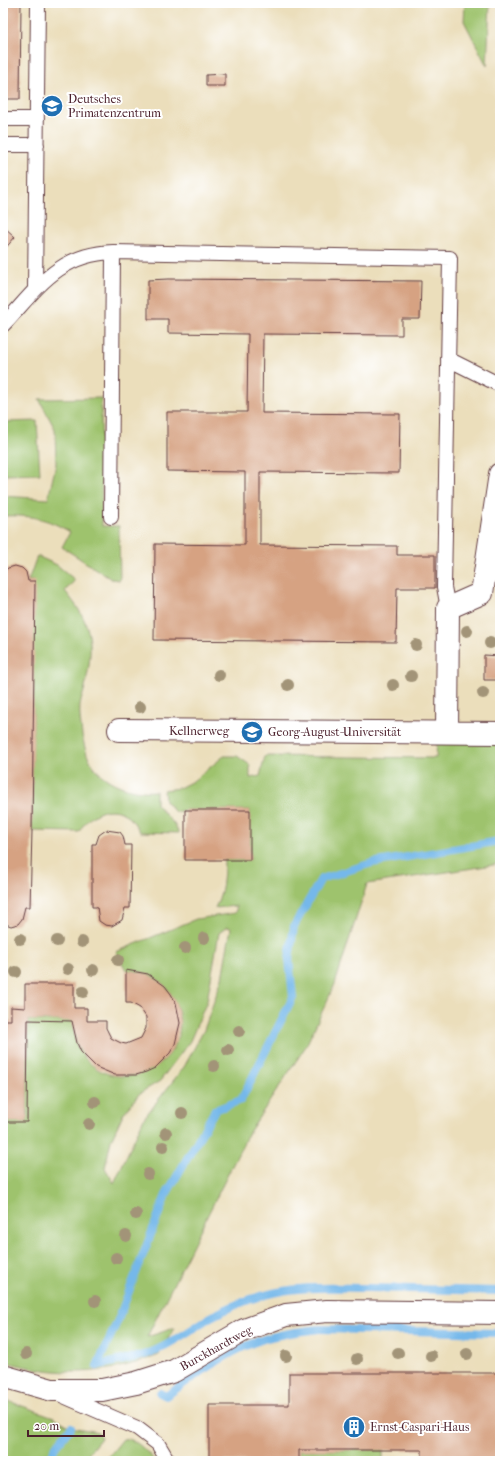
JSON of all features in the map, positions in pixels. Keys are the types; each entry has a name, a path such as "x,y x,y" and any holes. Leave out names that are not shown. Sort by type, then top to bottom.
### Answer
{"street":[{"path":"447,732 448,608 482,593 500,474"},
{"name":"Kellnerweg","path":"119,730 500,733"},
{"name":"Burckhardtweg","path":"3,1376 52,1390 102,1390 174,1371 244,1330 286,1315 327,1311 500,1313"}],"lane":[{"path":"35,290 38,3"},
{"path":"3,119 37,119"},
{"path":"3,145 37,145"},
{"path":"111,517 114,252"},
{"path":"3,325 52,274 71,261 91,254 114,252 450,258 444,587 448,608"},
{"path":"448,359 485,376 500,386"},
{"path":"52,1390 137,1428 158,1444 168,1461"}],"green space":[{"path":"465,3 490,3 487,66 464,21"},
{"path":"101,398 102,526 119,526 120,580 111,579 62,547 70,532 62,527 38,518 3,516 3,496 48,499 56,464 55,429 39,399"},
{"path":"37,421 40,474 3,475 3,422"},
{"path":"37,556 57,565 75,580 65,591 82,615 89,634 89,665 85,689 80,705 80,712 82,735 90,761 102,776 110,781 137,790 156,791 156,804 174,824 179,833 140,832 132,820 124,814 109,810 89,819 79,832 32,831 34,581 28,581"},
{"path":"437,740 500,742 500,864 367,884 335,984 306,1046 248,1134 147,1337 174,1328 159,1355 120,1367 81,1372 43,1370 3,1361 3,1122 27,1122 28,1020 72,1021 77,1045 91,1064 109,1074 130,1076 149,1070 165,1059 177,1042 180,1021 173,998 165,986 154,977 141,972 126,970 116,952 196,919 235,913 237,906 215,908 220,896 224,873 224,860 250,860 250,810 185,810 175,812 165,801 164,790 179,788 193,781 224,756 237,756 250,765 250,778 260,776 265,756 436,758","holes":["227,927 231,928 222,978 204,1030 184,1067 144,1118 114,1183 105,1168 111,1140 123,1114 140,1093 160,1081 190,1041 207,1001 219,933"]},
{"path":"8,1401 54,1417 71,1427 98,1432 101,1438 82,1461 3,1461 3,1414"},
{"path":"123,1439 132,1440 145,1450 155,1461 105,1461"},
{"path":"299,1450 383,1450 383,1461 299,1461"}],"building":[{"path":"3,3 21,3 20,99 3,99"},
{"path":"225,74 225,86 206,86 206,75"},
{"path":"3,226 15,237 3,251"},
{"path":"148,280 421,281 420,319 402,319 402,335 263,334 262,413 400,414 399,473 260,472 260,545 397,546 397,555 435,555 435,588 397,588 396,642 154,640 155,544 245,545 245,472 167,471 167,412 247,412 248,334 168,333 168,319 148,319"},
{"path":"15,566 22,568 26,572 28,581 35,581 30,907 25,907 22,919 18,924 11,926 3,923 3,572 8,568"},
{"path":"484,655 500,656 500,680 484,680"},
{"path":"185,810 250,810 250,860 185,860"},
{"path":"106,830 120,832 123,836 125,845 131,845 130,908 125,908 122,920 112,926 105,925 99,921 97,907 92,907 92,844 96,844 99,835"},
{"path":"126,970 148,974 165,986 176,1003 180,1023 175,1044 170,1053 155,1068 146,1072 136,1075 115,1075 96,1067 81,1052 77,1043 72,1021 28,1020 27,1122 3,1122 3,1020 11,1020 11,1007 25,1008 25,984 74,984 74,1008 87,1008 87,1021 106,1021 106,1028 111,1038 126,1044 141,1038 146,1028 146,1017 140,1008 131,1003 126,1003"},
{"name":"Ernst-Caspari-Haus","path":"289,1373 500,1373 500,1461 422,1461 422,1450 299,1450 299,1461 209,1461 209,1405 289,1405"}],"waterway":[{"path":"97,1366 118,1320 166,1195 215,1110 241,1100 293,997 289,959 294,926 321,879 372,863 500,841"},
{"path":"97,1366 138,1357 152,1352 223,1311 250,1299 278,1292 304,1288 500,1291"},
{"path":"160,1393 166,1396 226,1356 238,1350 264,1339 292,1332 319,1329 500,1333"},
{"path":"51,1461 54,1449 71,1427"}],"place":[{"name":"Deutsches Primatenzentrum","path":"52,106"},
{"name":"Georg-August-Universität","path":"252,732"},
{"name":"Ernst-Caspari-Haus","path":"354,1427"}]}
